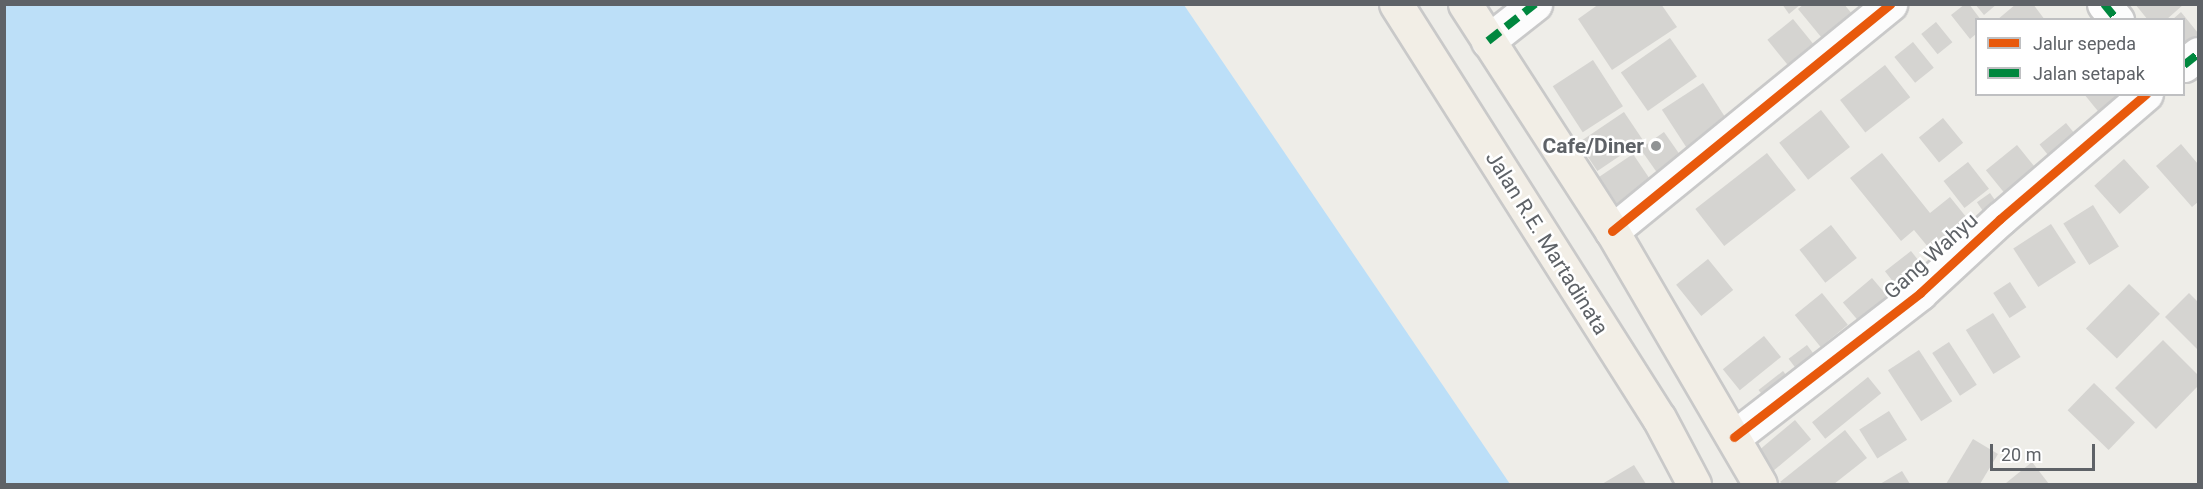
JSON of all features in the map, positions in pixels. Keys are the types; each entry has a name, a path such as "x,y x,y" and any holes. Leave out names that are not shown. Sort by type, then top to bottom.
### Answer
{"highway":[{"name":"Jalan R.E. Martadinata","path":"1396,4 1659,418 1694,484"},
{"path":"1466,4 1612,231 1760,484"}],"street":[{"path":"1488,41 1535,4"},
{"path":"1612,231 1890,4"},
{"path":"2104,4 2115,18"},
{"path":"2185,63 2199,54"},
{"name":"Gang Wahyu","path":"1734,437 1920,293 2000,219 2144,96"}],"water":[{"path":"4,5 1184,5 1510,484 5,484"}],"building":[{"path":"1599,4 1661,4 1677,27 1612,70 1578,19"},
{"path":"1782,4 1801,4 1789,14"},
{"path":"1804,4 1844,4 1856,19 1826,43 1798,9"},
{"path":"1965,4 1969,4 1980,18 1975,18 1975,35 1970,39 1951,15"},
{"path":"1975,4 1997,4 1984,15"},
{"path":"2016,4 2033,4 2044,18 1999,18"},
{"path":"2135,4 2184,4 2168,18 2146,18"},
{"path":"2181,12 2198,33 2198,39 2185,50 2185,18 2174,18"},
{"path":"1793,19 1818,50 1793,71 1767,40"},
{"path":"1936,22 1952,42 1938,54 1921,34"},
{"path":"1670,38 1697,77 1648,111 1621,72"},
{"path":"1913,42 1934,68 1915,83 1894,57"},
{"path":"1593,60 1623,106 1583,132 1553,86"},
{"path":"1885,65 1910,97 1865,132 1840,100"},
{"path":"1703,83 1733,129 1692,156 1662,110"},
{"path":"2086,96 2137,96 2106,121"},
{"path":"1821,110 1850,147 1808,180 1779,143"},
{"path":"1624,112 1643,140 1597,171 1578,143"},
{"path":"1943,118 1963,143 1939,162 1919,138"},
{"path":"2066,123 2083,144 2057,165 2040,144"},
{"path":"1664,132 1682,158 1659,175 1640,149"},
{"path":"2181,144 2198,164 2198,202 2192,207 2156,166"},
{"path":"2017,145 2038,171 2007,196 1986,170"},
{"path":"1767,153 1796,190 1724,246 1695,209"},
{"path":"1882,153 1930,213 1950,197 1971,223 1933,253 1914,230 1901,241 1850,178"},
{"path":"1633,154 1657,190 1623,213 1599,177"},
{"path":"2124,159 2149,187 2120,214 2094,186"},
{"path":"1968,162 1989,189 1965,208 1944,181"},
{"path":"1990,193 2002,210 1989,219 1977,202"},
{"path":"2093,205 2119,247 2089,265 2063,224"},
{"path":"2051,224 2076,263 2038,287 2013,249"},
{"path":"1831,225 1857,258 1825,283 1799,250"},
{"path":"1911,251 1929,274 1903,294 1885,271"},
{"path":"1708,259 1733,290 1701,316 1676,285"},
{"path":"1872,278 1896,307 1867,332 1843,302"},
{"path":"2010,282 2026,307 2010,318 1993,293"},
{"path":"2129,284 2160,314 2117,358 2086,329"},
{"path":"1822,293 1848,325 1821,347 1795,315"},
{"path":"2189,293 2198,302 2198,350 2165,317"},
{"path":"1993,313 2021,357 1993,374 1966,330"},
{"path":"1764,336 1781,357 1740,390 1723,369"},
{"path":"2163,340 2198,375 2198,386 2156,429 2115,388"},
{"path":"1949,342 1977,385 1960,396 1932,353"},
{"path":"1807,345 1823,366 1804,380 1789,359"},
{"path":"1919,350 1952,401 1921,421 1888,370"},
{"path":"1783,371 1793,384 1768,403 1759,390"},
{"path":"1868,377 1881,393 1825,439 1812,422"},
{"path":"2094,383 2135,423 2109,450 2068,410"},
{"path":"1889,411 1907,440 1877,458 1859,430"},
{"path":"1795,420 1811,439 1771,473 1755,453"},
{"path":"1845,430 1867,458 1834,484 1783,484 1780,482"},
{"path":"1973,439 1998,454 1980,484 1946,484"},
{"path":"2032,462 2049,484 2006,483"},
{"path":"1634,465 1646,484 1602,484"},
{"path":"1902,471 1910,484 1880,484"}],"marked path":[{"path":"1488,41 1535,4"},
{"path":"2104,4 2115,18"},
{"path":"2185,64 2198,54"}],"cycle path":[{"path":"1612,231 1890,4"},
{"path":"1734,437 1920,293 2000,219 2144,96"}],"place":[{"name":"Cafe/Diner","path":"1656,146"}]}
